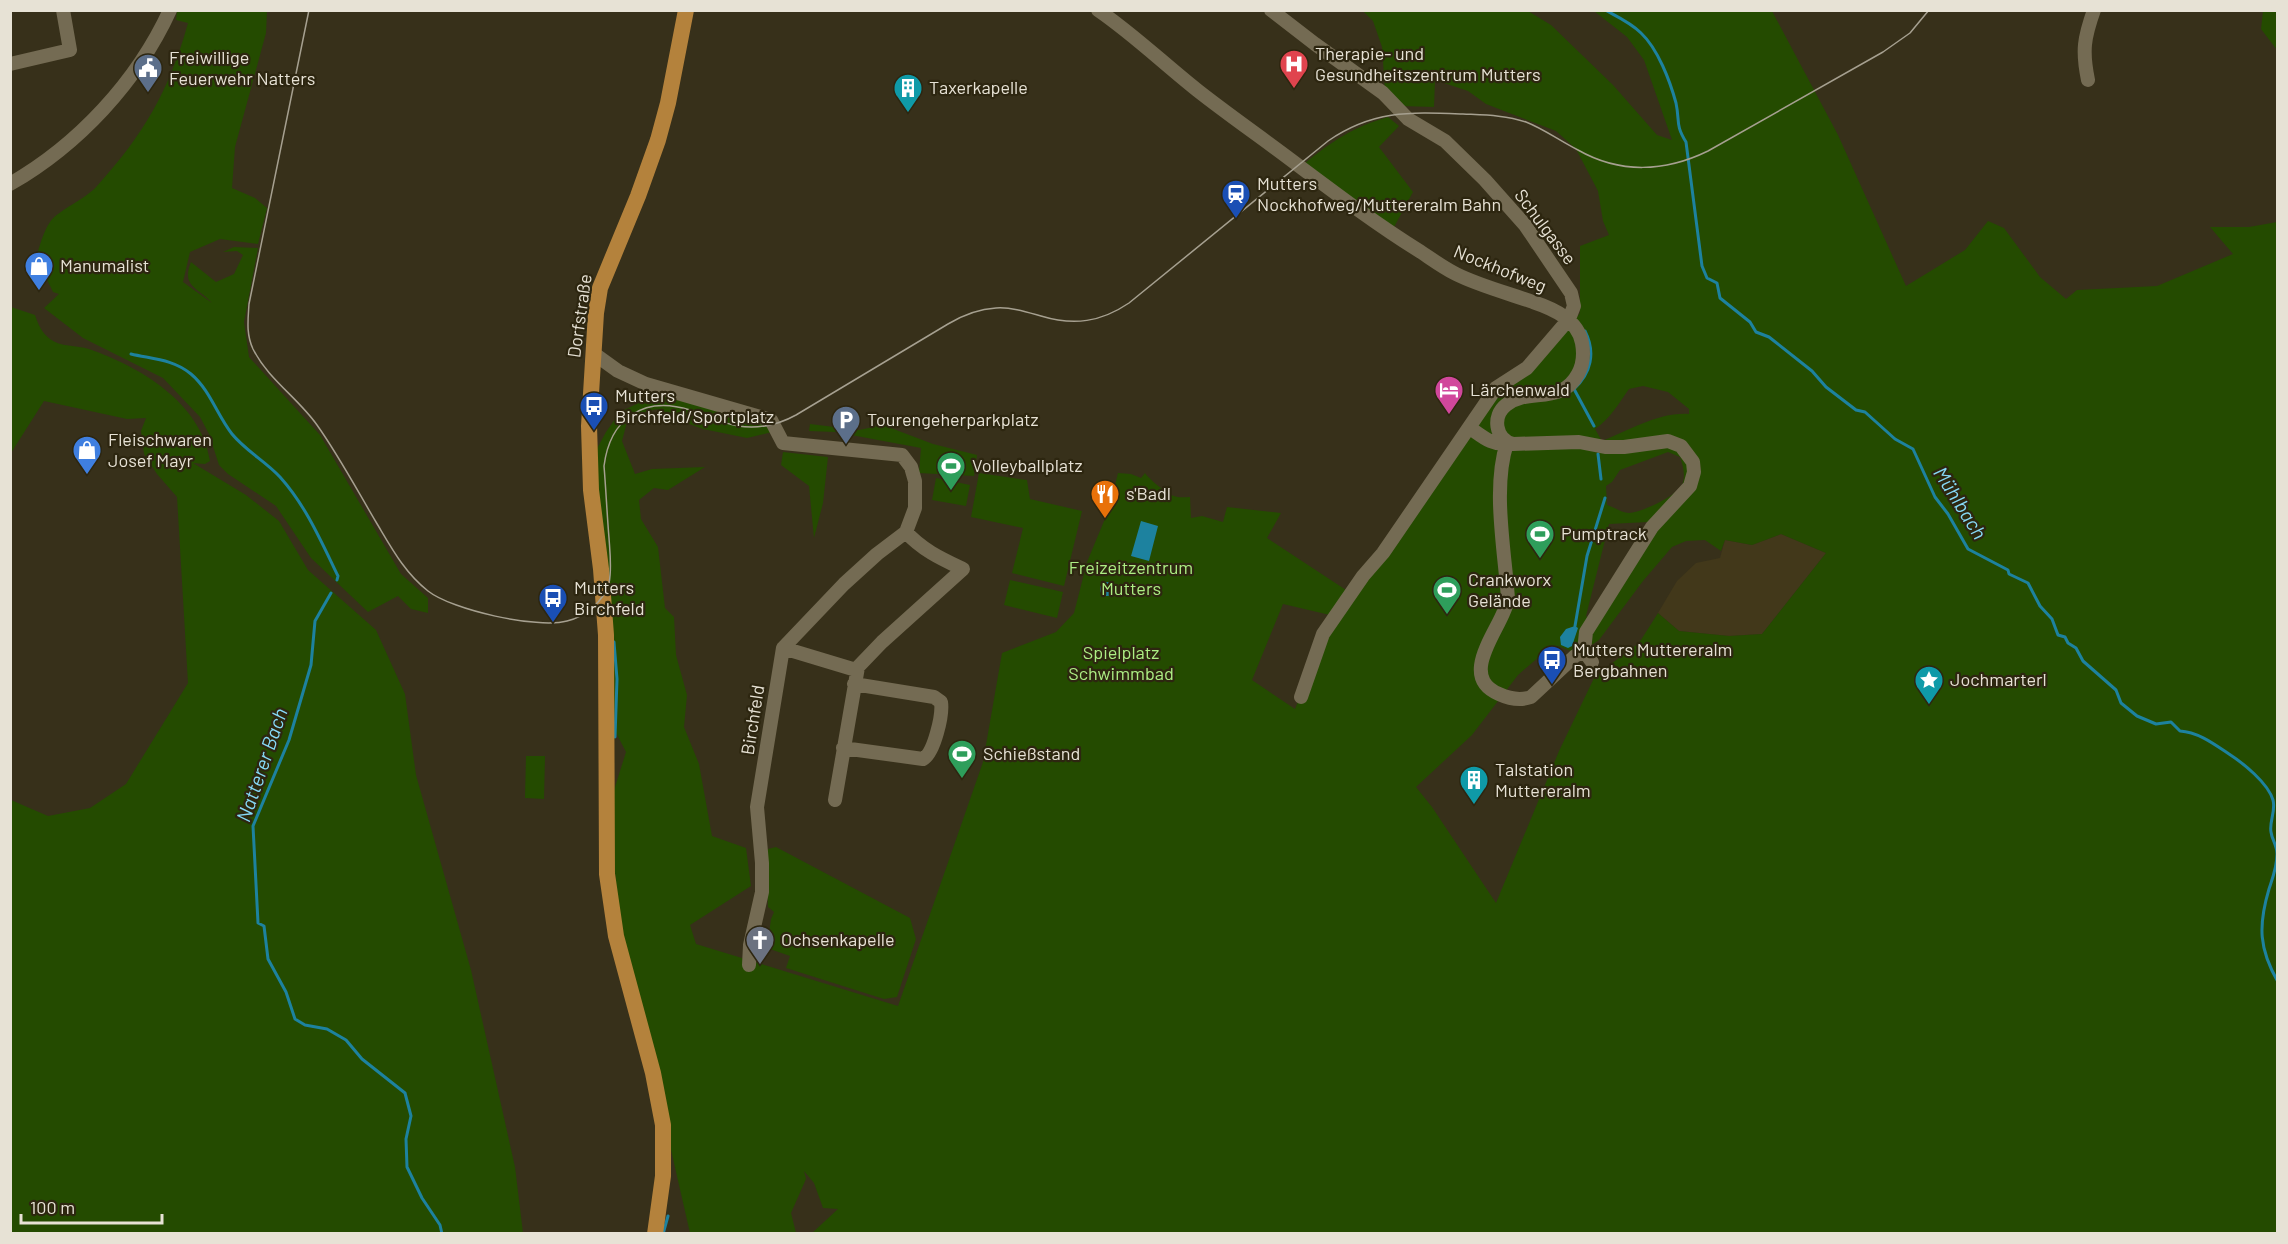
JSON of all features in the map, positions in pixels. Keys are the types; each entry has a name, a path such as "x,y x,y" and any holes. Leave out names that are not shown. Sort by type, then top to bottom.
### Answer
{"main road":[{"name":"Dorfstraße","path":"655,1233 664,1167 662,1117 653,1073 616,936 607,874 606,635 589,460 593,353 600,288 656,146 668,103 686,10"}],"street":[{"path":"10,64 70,50 63,10"},
{"path":"10,184 53,154 99,114 138,68 170,10"},
{"name":"Nockhofweg","path":"1098,10 1137,39 1196,90 1381,227 1456,274 1538,303 1569,319"},
{"name":"Schulgasse","path":"1271,10 1383,93 1408,119 1445,141 1485,180 1525,225 1571,293 1574,306 1569,319"},
{"path":"2088,80 2083,57 2084,37 2094,10"},
{"path":"1302,697 1323,633 1363,576 1383,553 1496,388 1527,368 1569,319 1577,327 1583,346 1582,363 1578,374 1572,383 1559,392 1518,400 1506,405 1500,412 1497,426 1500,435 1513,444 1579,441 1605,447 1624,447 1668,441 1682,446 1693,462 1694,471 1690,486 1652,527 1586,632 1588,656 1575,656 1531,697 1518,700 1493,691 1485,682 1481,669 1484,652 1505,612 1508,599 1501,491 1502,457 1507,442"},
{"path":"593,353 618,371 646,384 771,420 783,442 902,455 911,467 915,481 915,508 906,532 844,584 783,648 855,677 934,697 940,702 941,714 931,750 926,758 915,760 843,748"},
{"path":"1470,428 1490,442 1500,444 1507,442"},
{"path":"835,800 855,677 860,663 963,569 914,542 906,532"},
{"name":"Birchfeld","path":"749,965 750,945 762,892 757,807 783,648"}],"shaded area":[{"path":"1781,534 1826,553 1762,634 1729,636 1679,631 1658,613 1677,581 1696,563 1720,558 1725,540 1752,545"}],"green space":[{"path":"177,11 267,11 266,33 235,147 232,188 255,198 267,208 258,244 220,239 190,252 183,282 212,303 192,286 188,277 191,262 216,282 234,274 243,255 237,251 223,252 234,247 258,248 244,322 249,357 320,435 401,574 428,598 428,613 411,609 398,596 368,612 311,558 276,506 228,474 219,465 209,434 200,417 163,378 83,338 44,308 59,294 53,292 36,257 45,230 54,218 97,186 141,130 163,91 181,47 188,23 176,20"},
{"path":"1363,11 1528,11 1551,25 1613,85 1657,135 1672,140 1644,60 1627,37 1594,11 1772,11 1838,135 1906,286 1965,250 1988,221 2004,228 2040,277 2066,299 2077,290 2157,286 2233,254 2210,227 2249,227 2277,222 2277,1233 811,1234 838,1209 823,1208 814,1183 804,1171 806,1179 791,1213 796,1233 690,1233 626,953 617,895 609,806 626,752 612,725 594,454 606,432 620,412 661,392 763,420 772,432 747,438 703,429 673,418 657,409 639,414 627,422 622,441 635,474 652,469 705,467 668,490 654,488 639,500 641,519 658,547 665,608 674,617 676,655 687,695 684,727 699,764 712,836 746,848 751,886 690,925 696,944 898,1006 983,762 1002,653 1056,632 1074,613 1087,562 1109,509 1118,473 1141,478 1145,473 1171,495 1190,497 1191,518 1202,516 1223,522 1227,507 1281,513 1267,538 1346,590 1330,615 1283,604 1252,680 1295,709 1326,634 1499,394 1569,328 1580,313 1580,246 1609,235 1603,221 1598,191 1576,149 1556,131 1486,104 1468,91 1435,80 1434,107 1401,106 1385,90 1382,47 1373,21","holes":["1643,386 1668,392 1689,409 1689,414 1656,419 1602,441 1595,429 1610,416 1629,389","1668,452 1680,457 1684,478 1678,490 1666,499 1642,510 1626,513 1607,505 1606,486 1612,482 1620,470","1648,522 1588,618 1586,616 1609,524","1781,534 1826,553 1762,634 1729,636 1679,631 1658,613 1639,643 1595,676 1559,751 1496,903 1432,807 1416,787 1472,735 1518,675 1547,650 1558,646 1571,651 1599,640 1643,581 1672,547 1686,541 1705,540 1721,551 1725,540 1752,545"]},
{"path":"2263,11 2277,11 2277,50 2261,29"},
{"path":"1388,117 1399,126 1379,147 1413,192 1393,229 1304,164 1343,136 1364,125"},
{"path":"11,307 35,315 47,337 54,342 89,349 128,366 147,377 181,404 194,421 204,440 210,461 205,464 193,463 246,495 279,521 308,570 376,630 405,694 416,775 471,970 515,1167 523,1233 11,1233 11,800 48,816 90,808 126,784 188,683 177,497 157,474 144,454 141,431 146,418 127,419 44,401 11,453"},
{"path":"810,424 859,430 883,425 933,444 977,455 974,476 919,473 921,448 835,432 809,431"},
{"path":"783,452 828,457 823,503 814,538 809,486 781,465"},
{"path":"979,473 1027,480 1030,499 1082,511 1064,586 1012,573 1023,528 971,517"},
{"name":"Volleyballplatz","path":"936,478 970,485 966,506 932,500"},
{"path":"1010,580 1063,592 1057,618 1004,605"},
{"path":"526,756 545,756 544,799 525,798"},
{"path":"776,847 910,918 916,939 897,997 884,999 786,968 790,956 767,948 774,912 768,907 766,856 768,849"}],"water":[{"path":"1141,521 1158,526 1149,561 1131,556"},
{"path":"1107,582 1112,584 1114,589 1112,594 1107,596 1102,594 1100,589 1102,584"},
{"path":"1575,626 1578,628 1572,646 1568,648 1561,645 1560,637 1566,629"}],"waterway":[{"name":"Mühlbach","path":"1605,10 1629,23 1641,33 1658,56 1667,75 1676,103 1679,127 1686,142 1702,266 1707,278 1717,283 1720,298 1750,322 1756,332 1769,337 1812,371 1826,387 1856,410 1865,412 1895,439 1913,449 1935,497 1948,514 1968,549 2028,583 2040,606 2052,619 2058,635 2065,637 2068,643 2076,648 2083,661 2116,690 2121,703 2137,716 2156,724 2171,722 2180,731 2199,736 2212,743 2248,768 2266,787 2274,804 2271,828 2277,854 2276,868 2265,902 2262,937 2267,959 2278,982"},
{"path":"1585,331 1590,347 1590,362 1580,383 1574,389 1594,426"},
{"name":"Natterer Bach","path":"131,354 177,365 198,380 232,434 280,477 298,500 338,576 337,580"},
{"path":"1598,454 1601,479"},
{"path":"1575,626 1587,556 1605,498"},
{"name":"Natterer Bach","path":"331,593 315,621 311,665 289,740 253,826 258,923 264,926 268,959 286,992 295,1019 305,1025 327,1029 346,1040 362,1059 405,1093 411,1116 406,1139 407,1167 422,1198 440,1225 442,1234"},
{"path":"614,642 617,679 615,737"},
{"path":"663,1234 668,1216"}],"tram line":[{"path":"309,10 249,304 248,332 253,349 267,370 317,425 393,550 419,584 440,598 475,611 516,620 553,623 574,619 587,612 603,596 609,583 610,561 604,466 607,449 621,424 644,409 673,406 738,426 768,425 796,415 948,324 971,313 1008,308 1065,321 1098,318 1129,303 1328,141 1361,123 1377,118 1409,113 1502,117 1526,122 1594,158 1610,163 1643,167 1659,166 1692,158 1883,52 1910,33 1929,10"}],"place":[{"name":"Therapie- und Gesundheitszentrum Mutters","path":"1294,90"},
{"name":"Freiwillige Feuerwehr Natters","path":"148,94"},
{"name":"Taxerkapelle","path":"908,114"},
{"name":"Mutters Nockhofweg/Muttereralm Bahn","path":"1236,220"},
{"name":"Manumalist","path":"39,292"},
{"name":"Lärchenwald","path":"1449,416"},
{"name":"Mutters Birchfeld/Sportplatz","path":"594,432"},
{"name":"Tourengeherparkplatz","path":"846,446"},
{"name":"Fleischwaren Josef Mayr","path":"87,476"},
{"name":"Volleyballplatz","path":"951,492"},
{"name":"s'Badl","path":"1105,520"},
{"name":"Pumptrack","path":"1540,560"},
{"name":"Crankworx Gelände","path":"1447,616"},
{"name":"Mutters Birchfeld","path":"553,624"},
{"name":"Mutters Muttereralm Bergbahnen","path":"1552,686"},
{"name":"Jochmarterl","path":"1929,706"},
{"name":"Schießstand","path":"962,780"},
{"name":"Talstation Muttereralm","path":"1474,806"},
{"name":"Ochsenkapelle","path":"760,966"}],"park label":[{"name":"Freizeitzentrum Mutters","path":"1131,578"},
{"name":"Spielplatz Schwimmbad","path":"1121,663"}]}
